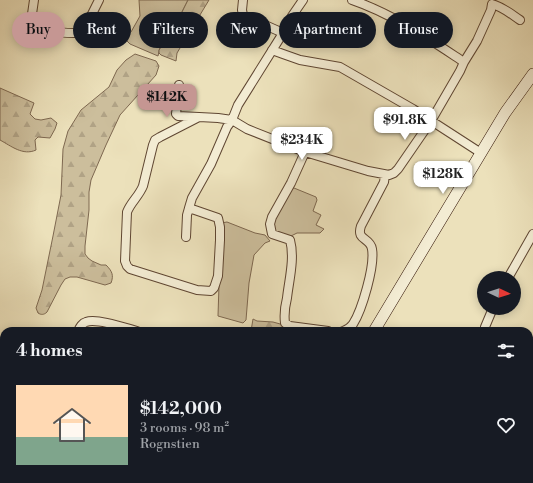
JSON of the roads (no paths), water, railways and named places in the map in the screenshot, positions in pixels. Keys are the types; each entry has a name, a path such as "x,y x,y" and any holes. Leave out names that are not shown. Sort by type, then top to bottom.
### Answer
{"main road":[{"path":"376,327 505,113 533,74"}],"street":[{"path":"34,0 32,14 38,24 48,30 59,33 76,33 88,22 99,0"},
{"path":"243,0 243,15 279,31"},
{"path":"295,12 303,0"},
{"path":"352,0 379,10 464,62"},
{"path":"179,85 176,114 178,116 232,120 248,129 306,152 368,171 389,175 398,169 431,121 460,72 464,62 477,41 491,10 491,2 505,9 520,20"},
{"path":"186,237 187,214 192,198 210,164 226,127 232,120 238,105 279,39"},
{"path":"272,50 300,60 340,67 431,121 481,153"},
{"path":"189,208 218,218 220,240 218,276 214,288 210,291 196,290 138,272 130,269 125,261 127,212 130,205 144,186 149,158 155,140 160,136 199,117"},
{"path":"298,327 290,326 285,323 284,318 291,274 292,252 290,240 272,234 270,224 272,217 306,152"},
{"path":"351,327 357,317 367,288 371,270 372,248 370,244 360,236 359,231 384,182 385,175"},
{"path":"512,271 533,234"},
{"path":"485,327 490,315"},
{"path":"80,327 85,322 104,322 122,327"}]}
